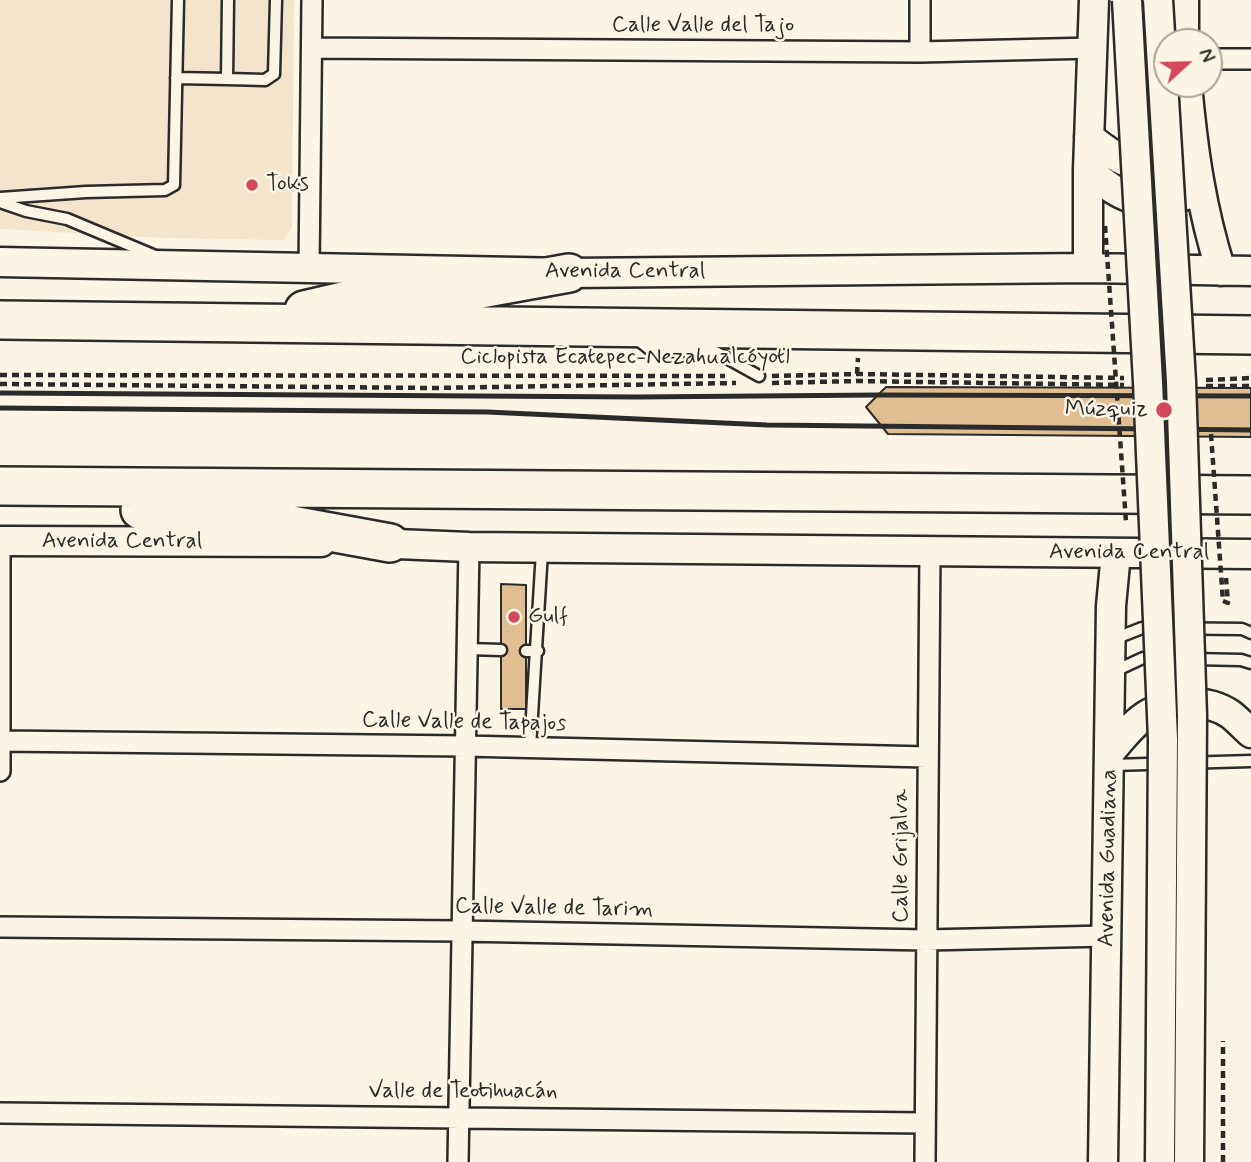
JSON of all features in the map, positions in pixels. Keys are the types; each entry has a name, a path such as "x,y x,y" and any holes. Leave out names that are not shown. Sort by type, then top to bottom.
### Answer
{"highway":[{"path":"253,322 356,298 453,293 569,273"},
{"path":"0,320 1251,335"},
{"path":"0,489 1251,495"},
{"path":"0,489 87,506 253,518 390,543"}],"street":[{"path":"309,268 312,0"},
{"path":"920,0 920,52"},
{"path":"1088,268 1088,170 1094,0"},
{"path":"1127,0 1163,739 1160,1162"},
{"path":"1158,0 1181,381 1192,716 1189,1162"},
{"path":"1184,0 1184,28"},
{"name":"Calle Valle del Tajo","path":"312,48 920,52 1094,48"},
{"path":"1223,59 1251,59"},
{"path":"1188,98 1199,192 1207,229 1221,271"},
{"path":"1089,137 1113,156 1136,167 1149,169 1172,166 1194,158"},
{"path":"1088,170 1112,190 1147,203 1199,192"},
{"name":"Avenida Central","path":"0,262 569,273 1088,268 1251,271"},
{"path":"0,541 0,771"},
{"name":"Avenida Central","path":"0,541 390,543 469,547 930,551 1121,544 1251,554"},
{"name":"Avenida Guadiana","path":"1103,1162 1111,606 1121,544"},
{"path":"458,1162 469,547"},
{"name":"Calle Grijalva","path":"925,1162 930,551"},
{"path":"1110,758 1129,731 1150,713 1176,704 1203,704 1229,713 1251,733"},
{"name":"Calle Valle de Tapajos","path":"0,741 465,746 927,757"},
{"name":"Calle Valle de Tarim","path":"0,927 461,931 926,940 1107,936"},
{"name":"Valle de Teotihuacán","path":"0,1113 925,1123"}],"lane":[{"path":"0,200 170,189 176,180 178,0"},
{"path":"227,79 228,0"},
{"path":"176,78 265,80 274,74 276,0"},
{"path":"0,200 26,211 67,219 177,265"},
{"path":"625,328 652,351 714,351 762,379"},
{"path":"530,748 538,651 542,547"},
{"path":"1111,640 1142,628 1242,629 1251,633"},
{"path":"468,649 501,650"},
{"path":"526,651 538,651"},
{"path":"1111,673 1143,658 1241,660 1251,663"},
{"path":"1110,758 1251,761"}],"path":[{"path":"1105,226 1121,544"},
{"path":"857,374 858,358"},
{"name":"Ciclopista Ecatepec-Nezahualcóyotl","path":"0,375 762,379 857,374 1132,378"},
{"path":"1201,379 1251,378"},
{"path":"762,379 1128,385"},
{"path":"0,384 432,388 738,383"},
{"path":"1196,386 1251,386"},
{"path":"1223,1041 1223,1162"}],"shaded area":[{"path":"0,0 294,0 292,228 284,240 160,238 0,229"}],"building":[{"path":"886,387 1251,388 1251,437 888,434 866,407"},
{"name":"Gulf","path":"501,584 526,585 526,709 501,709"}],"railway":[{"path":"0,393 637,397 1251,396"},
{"path":"0,408 487,412 767,425 1251,430"}],"place":[{"name":"Toks","path":"252,185"},
{"name":"Múzquiz","path":"1164,410"},
{"name":"Gulf","path":"514,617"}]}
